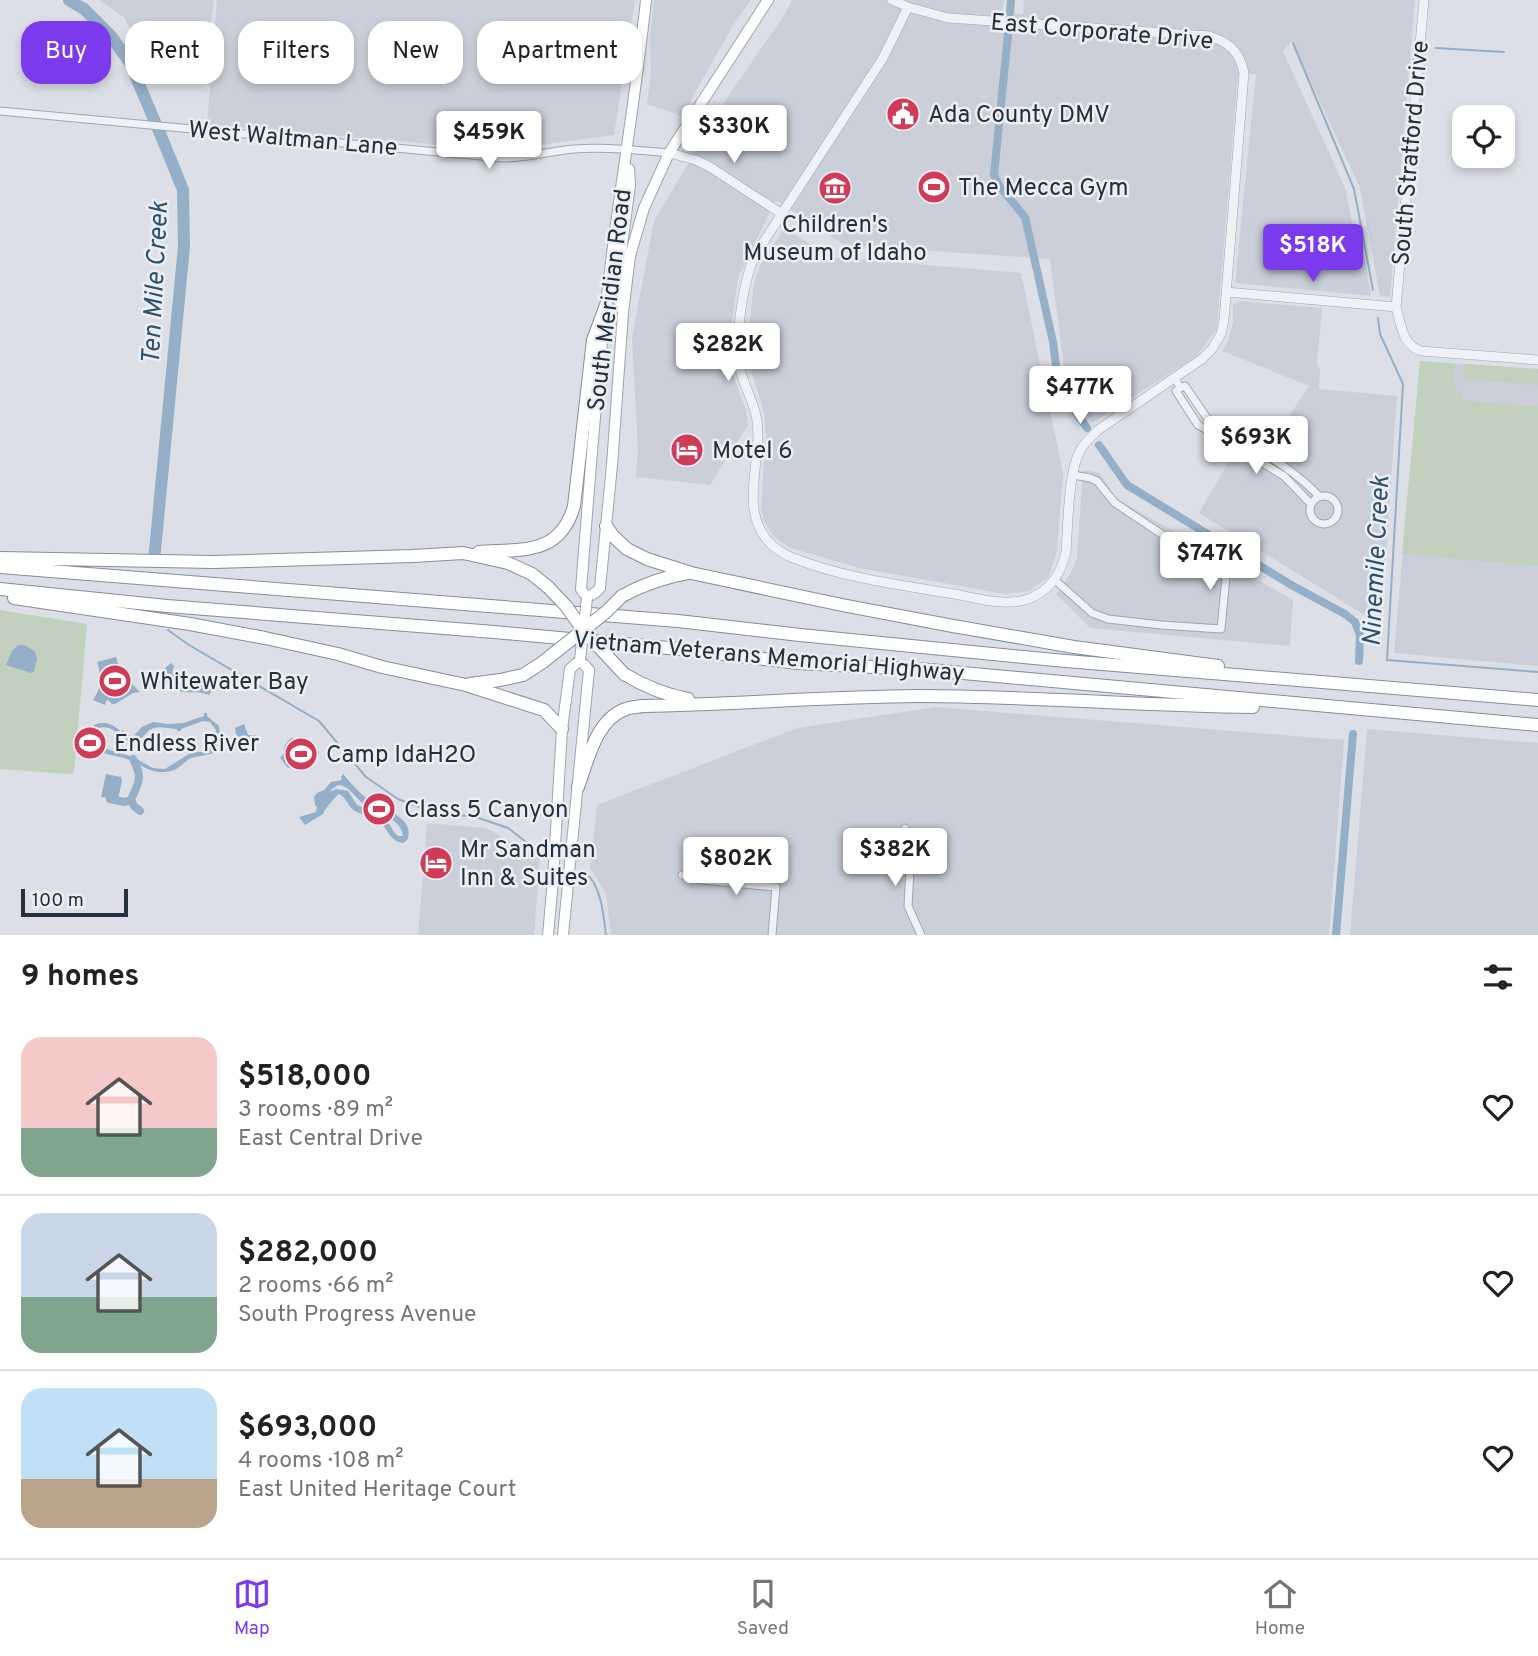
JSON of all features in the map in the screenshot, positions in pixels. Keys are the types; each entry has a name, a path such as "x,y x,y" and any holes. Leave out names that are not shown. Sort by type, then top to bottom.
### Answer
{"highway":[{"path":"0,558 214,562 413,556 534,548 553,540 565,530 574,506 593,340 606,305"},
{"path":"606,526 627,549 647,559 691,573 842,605 1073,647 1350,684"},
{"path":"463,553 508,562 532,574 566,606 624,674 645,687 674,697 720,704"},
{"name":"Vietnam Veterans Memorial Highway","path":"0,567 665,620 1054,660 1538,700"},
{"path":"466,685 523,675 606,612 622,596 644,584 668,576 691,573"},
{"name":"Vietnam Veterans Memorial Highway","path":"0,589 167,606 679,649 798,663 930,670 1538,725"},
{"path":"0,597 190,624 338,654 410,674 466,685 544,710 562,729"},
{"path":"578,787 602,728 612,717 625,709 643,706 843,698 1023,697 1348,709"}],"main road":[{"name":"South Meridian Road","path":"548,935 562,729 570,668 580,660 587,598 581,589 606,305 639,72 646,0"},
{"name":"South Meridian Road","path":"587,598 600,587 623,313 630,256 644,208 669,153 768,0"},
{"path":"623,313 616,290 630,185 627,149"},
{"name":"South Meridian Road","path":"563,935 589,670 580,660"}],"street":[{"name":"East Corporate Drive","path":"892,0 948,18 1209,37 1223,40 1242,62 1244,84 1220,334 1202,359 1091,436 1079,452 1073,475 1064,563 1055,580"},
{"name":"South Stratford Drive","path":"1396,307 1424,0"},
{"path":"908,7 883,58 750,266 739,340 740,368 757,424 753,498 755,517 768,542 791,557 877,581 1001,602 1027,599 1055,580 1092,613 1108,619 1221,629 1226,577 1115,503 1097,481 1073,475"},
{"name":"West Waltman Lane","path":"0,111 502,158 530,157 573,149 627,149 669,153"},
{"path":"669,153 696,160 710,167 782,214"},
{"path":"1226,292 1396,307 1405,338 1416,349 1538,360"},
{"path":"1175,378 1180,388 1185,386 1208,418 1223,428 1231,444 1291,481 1311,504 1311,515 1317,522 1325,524 1334,520 1338,512 1336,503 1328,497 1319,496 1303,479 1236,436 1228,437"},
{"path":"1311,504 1319,496"},
{"path":"905,828 911,852 908,906 921,935"},
{"path":"682,875 702,880 776,887 772,935"}],"shaded area":[{"path":"99,0 214,0 211,21 126,21"},
{"path":"217,0 635,0 632,21 477,21 477,84 622,84 614,135 503,150 207,125 210,84 224,84 224,21 215,21"},
{"path":"654,0 751,0 732,27 682,116 647,104"},
{"path":"792,0 1004,0 1002,13 1023,14 1024,0 1415,0 1390,297 1380,296 1360,188 1292,41 1283,51 1346,190 1357,250 1364,254 1371,296 1235,283 1256,74 1238,74 1217,328 1197,356 1092,423 1066,381 1050,259 844,245 776,200 738,278 729,345 732,372 746,409 748,425 710,485 636,477 638,450 632,338 654,221 731,92"},
{"path":"784,229 833,257 1021,273 1063,473 1057,551 1048,578 1028,591 1005,594 859,568 791,548 774,537 764,521 761,507 766,436 764,412 746,354 754,284 760,265"},
{"path":"1239,301 1322,308 1317,364 1320,369 1319,389 1397,396 1381,625 1199,513 1233,454 1280,430 1309,386 1222,351 1233,323 1233,305"},
{"path":"1420,361 1538,369 1538,666 1394,653"},
{"path":"1083,470 1100,473 1116,498 1293,600 1290,646 1090,628 1056,594 1069,576 1077,558"},
{"path":"936,707 1344,740 1329,935 611,935 606,894 590,868 597,805 797,728"},
{"path":"1367,729 1538,743 1538,935 1350,935"},
{"path":"427,823 486,828 540,858 534,935 418,935"}],"green space":[{"path":"1420,361 1455,364 1454,385 1462,394 1462,400 1538,407 1538,566 1402,554"},
{"path":"1464,364 1538,369 1538,385 1465,379 1463,386"},
{"path":"0,610 87,624 74,773 0,770"}],"water":[{"path":"18,645 35,651 37,659 31,673 6,665"},
{"name":"Whitewater Bay","path":"116,657 121,673 140,692 133,693 115,704 108,700 105,705 93,700 101,682 97,662"},
{"path":"171,663 174,666 172,673 188,687 192,686 198,676 215,686 209,695 179,691 167,683 164,686 153,679"},
{"name":"Endless River","path":"204,713 207,713 219,726 220,737 216,751 189,759 171,771 152,771 124,758 92,749 88,742 89,730 99,723 114,726 133,736 142,727 153,722 183,723 204,716","holes":["203,721 210,722 216,730 211,749 192,752 165,769 153,768 133,757 97,746 92,741 93,734 100,728 111,729 125,739 136,741 154,728 181,731"]},
{"path":"244,724 248,735 256,735 257,741 251,743 251,747 239,751 235,728"},
{"name":"Camp IdaH2O","path":"291,738 303,740 319,752 314,765 308,769 288,768 280,758"},
{"path":"106,774 121,777 118,799 101,797"},
{"name":"Class 5 Canyon","path":"343,774 364,796 402,820 409,832 407,840 403,843 395,840 379,821 355,811 339,794 323,814 305,825 299,817 316,812 314,797 317,793 331,782 342,780","holes":["338,785 342,786 365,805 394,821 403,836 398,836 381,815 357,805 348,791 336,789 330,792"]}],"waterway":[{"name":"Ten Mile Creek","path":"69,0 84,9 111,36 130,63 183,190 184,246 154,561"},
{"path":"1010,13 1011,0"},
{"path":"1008,34 994,175 1000,187 1025,217 1053,342 1057,374 1064,395 1087,428"},
{"name":"Ninemile Creek","path":"1293,43 1354,189 1373,290"},
{"path":"1436,48 1504,52"},
{"name":"Ninemile Creek","path":"1378,318 1380,334 1403,384 1387,660 1538,672"},
{"path":"1099,445 1127,485 1355,622 1360,635 1359,661"},
{"name":"Ten Mile Creek","path":"168,630 319,721 366,777 398,799 432,812 476,817 508,828 538,851"},
{"path":"1336,935 1353,734"},
{"path":"204,739 209,750"},
{"path":"112,788 110,799 125,802 131,800 139,780 133,759"},
{"path":"131,800 140,811"},
{"name":"Ten Mile Creek","path":"586,874 598,893 606,935"}],"place":[{"name":"Ada County DMV","path":"903,114"},
{"name":"The Mecca Gym","path":"934,187"},
{"name":"Children's Museum of Idaho","path":"835,188"},
{"name":"Motel 6","path":"687,450"},
{"name":"Whitewater Bay","path":"115,681"},
{"name":"Endless River","path":"90,743"},
{"name":"Camp IdaH2O","path":"301,754"},
{"name":"Class 5 Canyon","path":"379,809"},
{"name":"Mr Sandman Inn & Suites","path":"436,863"}]}
